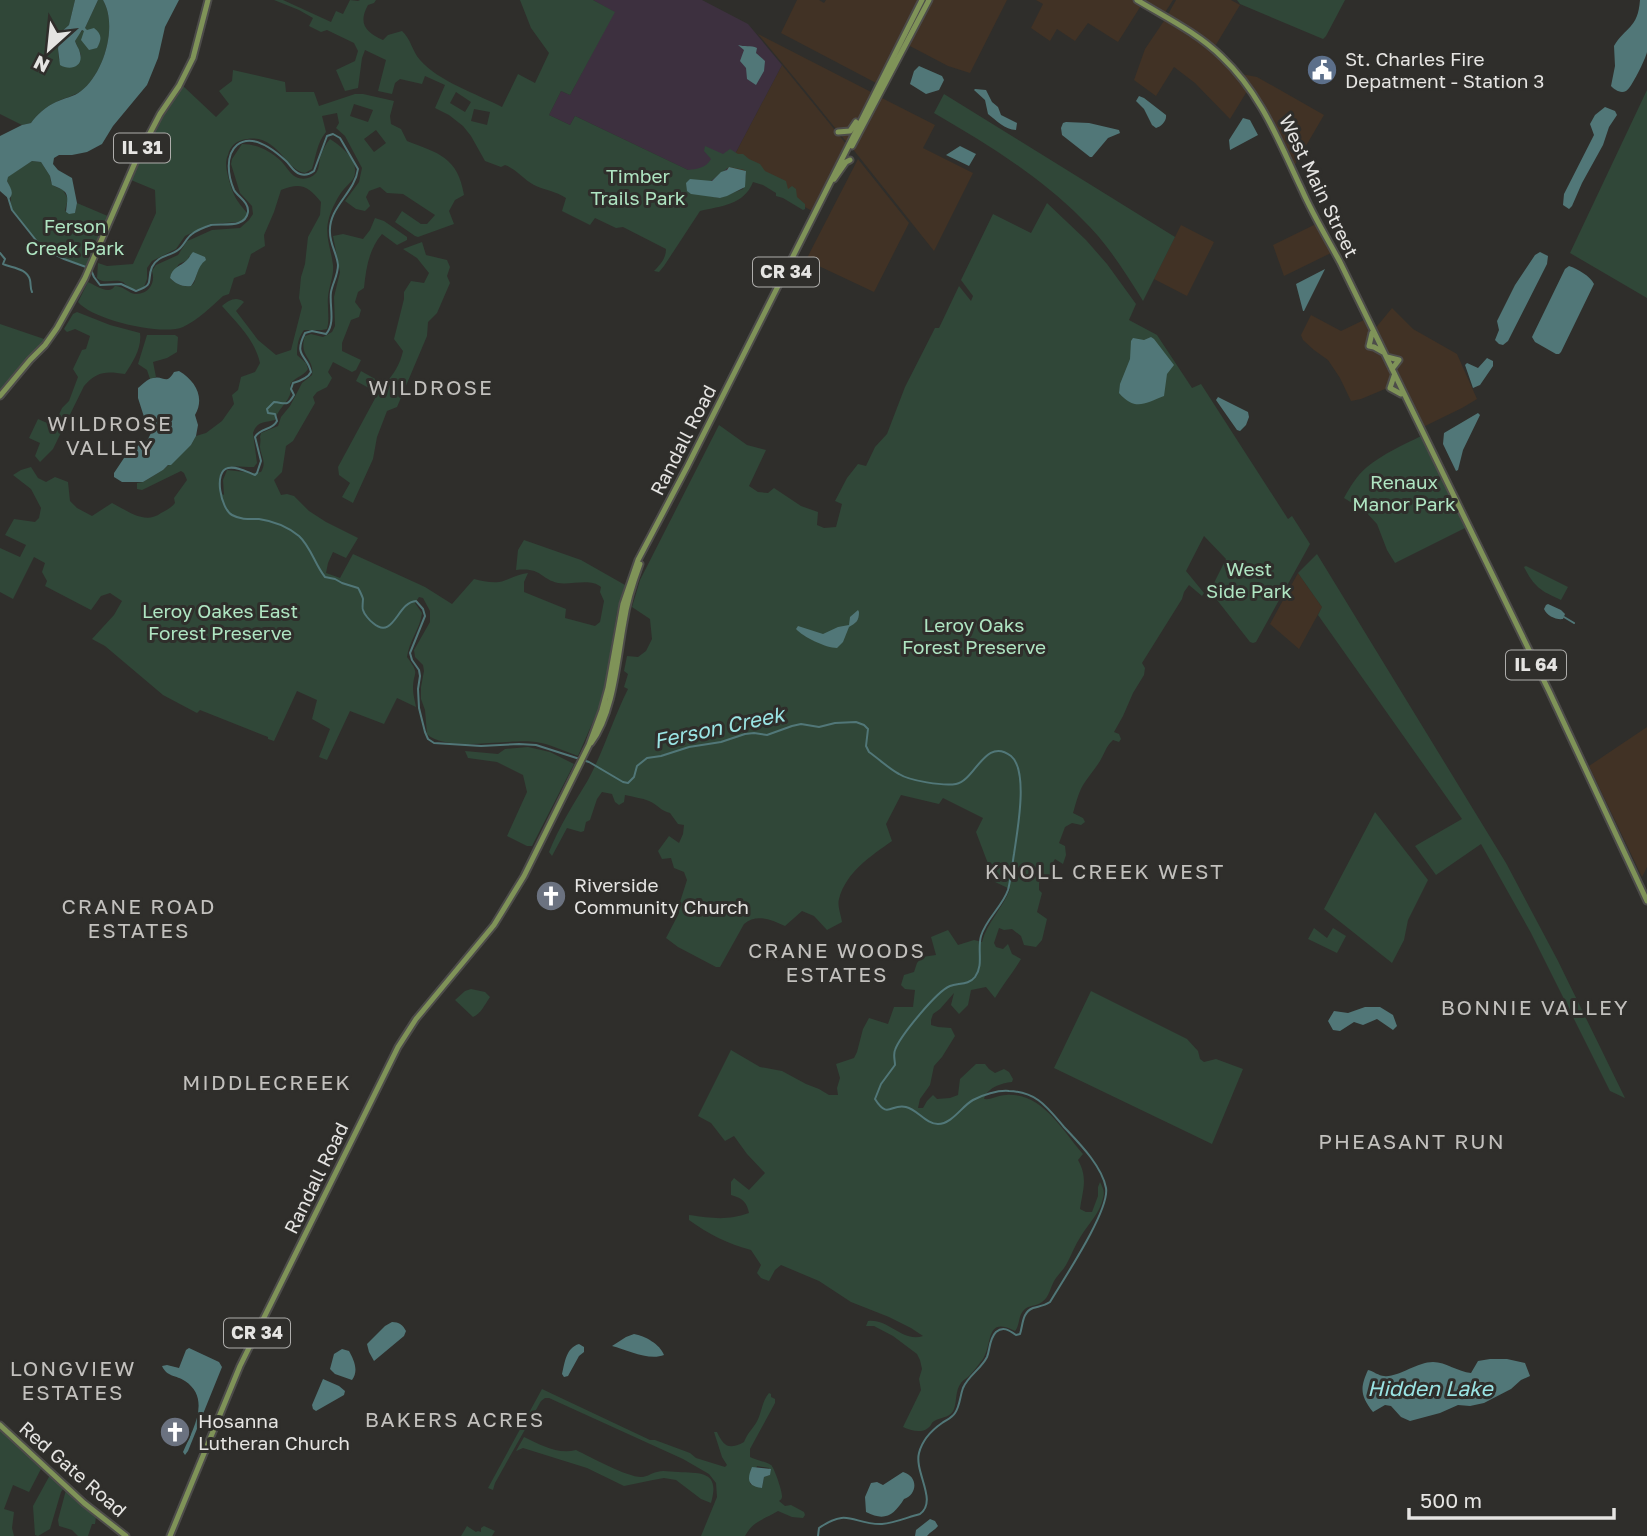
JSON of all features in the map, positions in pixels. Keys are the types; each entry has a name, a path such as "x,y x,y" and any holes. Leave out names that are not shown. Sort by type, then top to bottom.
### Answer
{"main road":[{"name":"IL 31","path":"0,397 45,345 88,273 137,158 160,114 181,82 197,46 208,0"},
{"name":"CR 34","path":"822,199 922,0"},
{"name":"CR 34","path":"822,199 929,0"},
{"name":"West Main Street","path":"1137,0 1214,50 1256,95 1372,330 1369,346 1374,346 1385,355"},
{"path":"838,132 850,131 870,102"},
{"name":"CR 34","path":"834,179 850,160"},
{"name":"Randall Road","path":"170,1536 240,1366 398,1047 416,1019 474,951 504,910 524,876 589,745 608,688 620,618 633,572 822,199"},
{"path":"1385,355 1399,360 1393,372"},
{"path":"1385,355 1393,372"},
{"name":"IL 64","path":"1393,372 1390,388 1404,395 1550,692 1647,901"},
{"name":"Red Gate Road","path":"0,1425 84,1503 127,1536"}],"shaded area":[{"path":"593,0 702,0 748,24 782,65 725,173 715,183 575,116 570,125 549,115 561,91 570,95 614,12"},
{"path":"797,0 819,0 824,3 826,0 920,0 878,84 781,33"},
{"path":"931,0 1007,0 970,73 948,66 908,45"},
{"path":"1036,0 1135,0 1142,4 1118,42 1088,23 1075,41 1057,29 1050,41 1031,28 1043,4"},
{"path":"1140,0 1173,0 1164,14"},
{"path":"1176,0 1231,0 1240,5 1214,48 1167,16"},
{"path":"1166,18 1216,52 1249,88 1230,119 1195,83 1174,67 1156,96 1134,80 1145,49"},
{"path":"758,34 873,93 848,144 807,93"},
{"path":"782,65 847,145 814,212 743,173 725,173"},
{"path":"1241,74 1257,77 1324,115 1293,168 1262,104"},
{"path":"880,97 935,125 923,148 973,173 934,251 852,148"},
{"path":"858,159 909,223 874,292 806,260"},
{"path":"1318,223 1333,252 1284,276 1273,245"},
{"path":"1181,225 1214,242 1187,296 1154,279"},
{"path":"1392,308 1413,329 1457,354 1477,399 1421,428 1374,330"},
{"path":"1311,315 1341,331 1366,319 1397,384 1351,401 1328,360 1303,340 1301,335"},
{"path":"1298,573 1322,607 1299,649 1270,624"},
{"path":"1647,727 1647,867 1642,877 1589,766"}],"green space":[{"path":"0,0 75,0 69,25 60,33 59,60 80,59 76,37 85,28 98,0 103,0 107,11 109,35 106,48 89,83 78,93 49,106 31,123 22,125 0,114"},
{"name":"Timber Trails Park","path":"274,0 283,0 331,22 336,11 343,14 350,0 376,0 368,5 364,17 365,26 372,34 383,40 388,35 402,31 417,56 428,68 447,81 502,107 518,74 535,83 549,53 531,28 520,0 593,0 615,12 570,95 561,91 549,115 570,125 575,116 688,170 701,168 709,162 711,159 704,151 705,146 723,154 730,149 743,154 760,164 765,171 786,181 788,189 792,186 796,189 797,197 805,204 805,209 753,182 738,200 700,211 664,266 659,272 654,271 663,261 666,249 623,227 616,228 595,218 590,225 562,211 566,198 534,185 505,165 501,167 485,161 463,126 435,108 445,85 425,76 422,84 400,79 395,83 392,94 378,91 386,60 365,50 358,88 345,91 336,70 355,61 358,51 354,43 327,30 321,32 309,26 313,18","holes":["456,92 471,102 465,112 450,103","474,109 490,112 487,125 471,121","729,167 745,170 743,189 720,198 709,196 711,181"]},
{"path":"1237,0 1345,0 1323,39 1240,4"},
{"path":"233,70 285,82 286,92 314,92 319,106 355,94 394,101 391,124 401,129 407,141 437,153 452,164 457,172 464,195 455,200 449,211 454,224 415,236 395,222 402,211 421,224 427,224 435,215 403,194 387,193 380,187 369,191 366,197 370,206 365,211 356,209 345,201 359,182 362,168 345,136 336,128 339,123 337,113 322,116 326,132 312,169 305,173 298,171 264,141 254,138 233,145 227,157 227,171 233,192 248,214 247,218 238,222 210,224 185,236 176,249 152,261 147,268 144,287 140,289 131,289 120,281 103,281 97,278 98,263 107,266 133,264 156,213 155,190 131,180 154,128 182,85 216,117 229,104 219,91 232,81","holes":["354,104 373,110 368,122 350,116","376,130 386,143 374,152 364,139"]},
{"path":"1647,90 1647,298 1570,253"},
{"path":"944,94 1175,237 1143,301 1108,248 1065,203 1011,161 934,113"},
{"name":"Leroy Oakes East Forest Preserve","path":"330,139 347,153 355,167 355,175 335,202 328,224 333,269 328,297 327,329 304,330 302,333 297,355 306,363 308,369 290,385 290,394 275,420 261,423 255,429 253,433 257,463 254,467 231,467 222,470 220,493 224,495 223,480 227,470 261,472 264,462 260,447 261,433 278,426 302,383 312,375 304,349 305,336 311,334 323,337 332,332 335,326 334,297 340,272 333,236 343,234 363,239 375,218 384,221 407,237 407,240 397,245 382,234 371,252 364,288 358,292 355,302 361,310 359,317 351,320 342,343 342,351 361,360 352,372 333,362 328,372 332,378 327,387 313,397 315,403 293,441 286,446 282,472 274,480 281,495 294,496 309,511 358,538 346,558 333,552 328,563 326,573 340,578 353,554 425,587 452,604 474,579 499,582 528,573 524,592 566,609 565,618 595,626 600,622 604,601 601,587 597,584 558,583 531,570 516,570 518,550 524,540 581,560 625,585 617,612 601,703 578,756 536,742 448,743 427,734 421,699 424,671 423,665 415,657 414,650 430,622 430,611 423,598 419,597 415,603 422,613 407,657 415,670 413,689 416,707 397,698 384,724 350,711 327,760 319,757 330,729 312,719 317,700 297,691 274,741 200,710 197,713 163,695 105,646 92,639 114,615 122,601 110,593 101,596 91,610 45,586 47,581 42,572 45,563 34,557 13,599 0,592 0,548 20,557 26,545 5,535 14,519 35,522 39,518 41,508 31,489 13,475 21,470 31,467 38,478 46,482 55,477 68,482 70,501 92,516 112,503 136,516 149,518 175,503 174,498 187,480 181,471 142,490 137,489 137,483 163,470 191,445 196,436 206,433 222,421 234,404 232,395 238,390 241,377 255,372 260,363 250,339 222,306 238,299 244,302 236,311 258,340 276,355 291,350 302,307 299,298 308,237 320,215 321,202 304,187 294,186 281,190 264,235 265,246 251,254 245,274 234,278 229,294 183,327 145,328 98,315 78,302 88,282 107,290 116,286 140,294 148,290 152,283 152,271 156,265 178,255 187,241 212,230 240,228 249,220 253,214 252,206 240,193 231,164 242,144 268,151 294,176 304,179 316,173 324,148","holes":["189,256 200,264 191,286 179,285 170,278 179,264 188,260"]},
{"name":"Ferson Creek Park","path":"32,161 41,162 54,186 63,190 68,199 65,210 67,213 75,213 77,203 110,217 89,267 47,249 13,211 7,177"},
{"name":"Leroy Oaks Forest Preserve","path":"1047,203 1086,240 1136,304 1129,320 1157,335 1192,388 1201,384 1288,519 1292,516 1310,544 1256,642 1253,643 1210,591 1226,559 1204,536 1186,571 1204,593 1202,596 1189,585 1142,663 1145,668 1144,675 1114,732 1119,734 1121,739 1119,742 1113,740 1108,746 1078,797 1073,813 1085,822 1081,825 1072,823 1065,827 1059,843 1065,846 1063,864 1055,859 1051,866 1054,871 1049,876 1043,876 1039,883 1042,893 1037,912 1047,919 1042,940 1036,947 1024,945 1021,936 1012,929 999,928 994,943 996,947 1003,949 1008,944 1012,954 1021,959 995,998 986,987 971,990 968,1005 959,1014 951,1005 954,993 933,1014 931,1025 951,1028 955,1036 934,1066 930,1085 920,1099 918,1108 923,1108 933,1095 937,1099 958,1095 960,1079 976,1064 985,1064 995,1073 1004,1069 1009,1072 1012,1082 995,1087 984,1099 1003,1095 1019,1096 1041,1106 1083,1154 1078,1160 1084,1178 1080,1209 1092,1212 1100,1182 1104,1194 1097,1213 1079,1239 1045,1300 1023,1311 1015,1331 1005,1327 994,1329 983,1359 959,1386 953,1412 934,1421 925,1430 916,1431 903,1427 921,1390 920,1360 917,1354 893,1336 874,1326 866,1326 868,1321 875,1321 902,1334 923,1336 889,1317 851,1302 819,1281 781,1265 769,1281 761,1278 757,1273 761,1265 751,1250 719,1238 689,1220 689,1215 726,1218 749,1213 743,1201 731,1195 731,1182 734,1178 749,1190 765,1173 734,1136 725,1141 711,1123 698,1116 731,1050 760,1067 782,1071 829,1095 838,1095 840,1078 836,1064 854,1058 869,1018 888,1024 894,1007 913,1007 915,990 905,989 901,985 904,975 914,972 922,957 936,955 931,937 948,930 958,945 974,940 982,942 987,928 1007,896 1010,889 995,882 976,832 983,818 943,798 939,804 901,795 886,824 892,841 860,866 842,889 839,908 842,922 827,930 814,916 802,911 785,926 764,919 754,919 744,924 720,967 678,947 666,938 679,913 687,880 684,872 674,868 671,858 662,859 658,851 669,836 679,843 683,834 684,825 678,824 670,813 649,801 625,795 624,802 619,805 612,794 602,792 584,831 567,828 552,856 549,852 594,769 628,689 624,687 628,674 624,671 627,656 638,657 646,651 652,639 650,619 632,607 640,580 719,425 747,445 766,450 749,486 758,492 768,493 774,488 801,506 818,512 817,525 824,528 836,527 842,504 835,501 847,478 858,464 866,466 875,447 887,434 905,387 935,328 939,328 959,286 971,301 973,296 961,280 993,214 1031,233"},
{"path":"422,242 426,255 447,260 450,283 437,313 428,322 427,336 397,407 387,411 377,437 373,459 353,503 342,497 350,483 339,475 338,467 378,393 356,381 361,371 384,384 398,365 403,351 394,339 404,292 411,281 424,283 429,273 417,258 403,249"},
{"path":"77,312 140,333 140,344 125,374 102,373 84,386 53,449 40,462 35,456 40,443 29,438 38,419 54,426 62,408 69,401 78,377 73,369 82,350 86,349 90,336 75,329 67,332 64,329"},
{"path":"0,324 47,340 0,395"},
{"path":"147,335 178,337 177,352 153,362 156,377 150,379 147,370 138,364"},
{"name":"Renaux Manor Park","path":"1421,436 1467,527 1395,563 1377,524 1365,511 1344,498 1367,467"},
{"path":"1317,554 1506,863 1558,961 1625,1098 1610,1091 1531,933 1481,844 1436,875 1415,846 1462,819 1318,615 1322,607 1298,573"},
{"path":"1524,567 1568,587 1561,600 1535,584"},
{"path":"528,747 550,752 574,764 532,846 507,836 527,792 523,775 497,762 468,758 465,751 498,754 505,749"},
{"path":"1375,812 1428,880 1408,920 1404,940 1392,963 1324,909"},
{"path":"1314,928 1327,938 1333,928 1346,936 1337,953 1308,939"},
{"path":"471,989 485,992 490,997 481,1011 473,1017 455,1000"},
{"path":"1091,991 1187,1039 1204,1062 1216,1059 1243,1069 1212,1144 1054,1068"},
{"path":"542,1389 650,1440 725,1467 727,1465 714,1432 717,1432 728,1446 744,1442 757,1422 769,1393 775,1403 750,1449 750,1457 771,1465 781,1491 782,1498 779,1501 785,1506 791,1505 804,1512 805,1515 803,1518 792,1517 778,1511 755,1524 745,1536 701,1536 717,1497 716,1483 709,1474 683,1459 549,1398 541,1401 493,1490 488,1488","holes":["757,1466 769,1468 770,1475 764,1477 762,1488 750,1484"]},
{"path":"0,1428 42,1467 29,1492 13,1485 4,1509 14,1512 14,1536 0,1536"},
{"path":"524,1437 556,1450 576,1450 636,1476 644,1477 662,1471 702,1474 711,1480 713,1485 711,1503 701,1499 676,1480 664,1478 624,1486 587,1468 523,1448 516,1451"},
{"path":"50,1475 64,1488 50,1529 38,1536 35,1535 33,1506"},
{"path":"66,1490 96,1517 88,1536 78,1536 72,1530 59,1526 58,1520"},
{"path":"467,1526 476,1532 481,1532 484,1526 495,1531 492,1536 461,1536"}],"water":[{"path":"75,0 98,0 85,28 94,28 99,32 100,39 97,48 89,50 81,40 82,30 75,41 80,62 68,68 60,65 58,49 60,33 69,25"},
{"path":"103,0 179,0 165,27 158,58 147,85 113,126 102,144 87,152 54,158 53,164 58,170 72,178 77,203 75,213 66,212 66,194 52,185 41,162 32,161 8,177 12,192 9,199 0,191 0,136 31,123 49,106 78,93 89,83 102,61 109,35"},
{"path":"1640,0 1647,0 1647,52 1631,85 1626,91 1619,92 1611,86 1615,66 1614,46 1637,17"},
{"path":"738,45 757,48 756,53 765,61 764,71 756,85 747,79 746,68 740,61 744,50"},
{"path":"919,66 942,76 944,80 939,90 926,94 910,84 914,71"},
{"path":"975,89 986,90 1001,115 1017,123 1016,130 1004,127 988,114 985,100"},
{"path":"1139,96 1166,115 1160,126 1156,128 1152,125 1144,109 1136,101"},
{"path":"1605,107 1615,111 1617,115 1569,209 1563,205 1564,194 1594,135 1590,124 1595,115"},
{"path":"1243,118 1250,120 1258,135 1230,150 1229,140"},
{"path":"1066,122 1089,123 1119,130 1120,133 1108,138 1090,157 1062,135 1061,128"},
{"path":"960,146 976,154 969,166 946,155"},
{"path":"729,167 746,171 745,187 720,198 691,194 687,191 686,183 690,179 712,181"},
{"path":"193,252 206,260 200,266 191,286 179,285 170,278 171,274"},
{"path":"1540,252 1548,256 1547,264 1508,341 1503,345 1499,344 1495,340 1499,330 1497,321 1515,285 1535,255"},
{"path":"1569,266 1590,278 1594,284 1561,352 1556,354 1535,342 1532,337 1565,269"},
{"path":"1325,269 1304,311 1303,311 1296,284"},
{"path":"1151,337 1174,365 1167,374 1164,396 1135,404 1119,393 1120,384 1130,359 1131,341 1133,338 1144,340"},
{"path":"1487,358 1493,361 1493,366 1480,385 1473,388 1465,365 1467,363 1478,368"},
{"path":"179,371 194,385 199,396 195,415 198,425 196,436 191,445 163,470 143,482 122,482 114,477 114,473 124,458 147,441 153,429 145,420 138,398 138,388 151,379 167,379"},
{"path":"1218,397 1248,412 1246,425 1240,431 1216,400"},
{"path":"1478,413 1480,415 1456,471 1443,444 1444,433"},
{"path":"1548,604 1565,614 1563,619 1547,614 1544,609"},
{"path":"858,610 858,620 849,627 843,642 837,648 815,642 796,629 798,626 823,634 849,625 850,617"},
{"path":"1365,1007 1380,1007 1393,1015 1397,1026 1393,1030 1377,1019 1363,1025 1354,1022 1340,1031 1333,1030 1328,1021 1334,1011 1348,1013"},
{"path":"392,1322 404,1327 404,1336 374,1361 367,1344"},
{"path":"634,1334 652,1341 664,1355 645,1356 612,1346"},
{"path":"579,1344 584,1347 584,1352 568,1376 564,1377 562,1374 567,1356 571,1349"},
{"path":"189,1348 219,1362 222,1367 185,1455 183,1452 195,1425 199,1406 197,1397 193,1388 169,1374 162,1366 179,1368"},
{"path":"342,1349 349,1351 354,1362 355,1373 352,1380 335,1374 330,1369 334,1354"},
{"name":"Hidden Lake","path":"1490,1359 1525,1363 1530,1376 1484,1403 1458,1405 1410,1421 1401,1417 1391,1406 1385,1405 1373,1412 1364,1396 1363,1387 1368,1370 1389,1376 1433,1362 1471,1373 1478,1361"},
{"path":"323,1379 345,1391 344,1395 316,1411 312,1405"},
{"path":"752,1467 771,1469 770,1475 764,1477 762,1488 751,1484 749,1475"},
{"path":"903,1472 914,1481 914,1489 909,1497 888,1515 879,1516 866,1512 865,1497 871,1483 883,1485"},
{"path":"930,1519 938,1526 927,1536 915,1536 916,1530"}],"waterway":[{"name":"Ferson Creek","path":"91,270 100,285 121,284 136,291 148,284 154,263 178,250 194,233 211,225 243,221 248,208 234,190 229,166 231,154 237,145 256,142 285,160 295,172 304,175 314,171 327,136 333,134 340,138 358,169 356,178 333,215 331,224 330,237 338,265 331,292 331,325 326,334 312,331 305,333 300,347 311,372 306,378 293,383 291,389 294,395 290,401 274,402 267,409 268,413 275,414 277,421 255,437 261,461 257,473 255,475 228,468 221,476 220,490 225,506 232,515 275,523 299,536 325,577 358,588 363,598 365,613 380,627 391,624 410,603 416,601 423,609 425,616 410,653 419,670 419,708 425,732 428,739 434,743 536,745 589,762 628,783 634,777 637,766 647,758 745,734 767,735 801,724 819,727 856,722 868,729 866,746 869,752 895,772 911,779 935,784 956,784 969,776 987,755 994,752 1002,751 1011,756 1016,764 1021,788 1010,881 1005,896 981,936 978,972 970,981 944,990 920,1015 898,1043 894,1052 895,1065 881,1084 875,1099 883,1109 906,1107 938,1124 948,1121 969,1103 985,1095 1005,1091 1027,1094 1047,1107 1089,1155 1104,1180 1105,1198 1093,1228 1050,1302 1027,1312 1020,1334 1016,1335 1004,1329 996,1332 987,1357 963,1388 955,1413 922,1444 918,1461 927,1502 920,1514 882,1524 851,1518 837,1519 819,1528 818,1536"},
{"name":"Ferson Creek","path":"8,197 12,210 39,244 64,259 86,267"},
{"path":"0,253 5,259 3,264 23,271 28,276 32,292"},
{"path":"1564,617 1574,623"}],"place":[{"name":"St. Charles Fire Depatment - Station 3","path":"1322,70"},
{"name":"Riverside Community Church","path":"551,896"},
{"name":"Hosanna Lutheran Church","path":"175,1432"}],"district":[{"name":"WILDROSE","path":"431,388"},
{"name":"WILDROSE VALLEY","path":"110,436"},
{"name":"KNOLL CREEK WEST","path":"1105,872"},
{"name":"CRANE ROAD ESTATES","path":"139,919"},
{"name":"CRANE WOODS ESTATES","path":"837,963"},
{"name":"BONNIE VALLEY","path":"1535,1008"},
{"name":"MIDDLECREEK","path":"267,1083"},
{"name":"PHEASANT RUN","path":"1412,1142"},
{"name":"LONGVIEW ESTATES","path":"73,1381"},
{"name":"BAKERS ACRES","path":"455,1420"}],"park label":[{"name":"West Side Park","path":"1249,580"}]}
